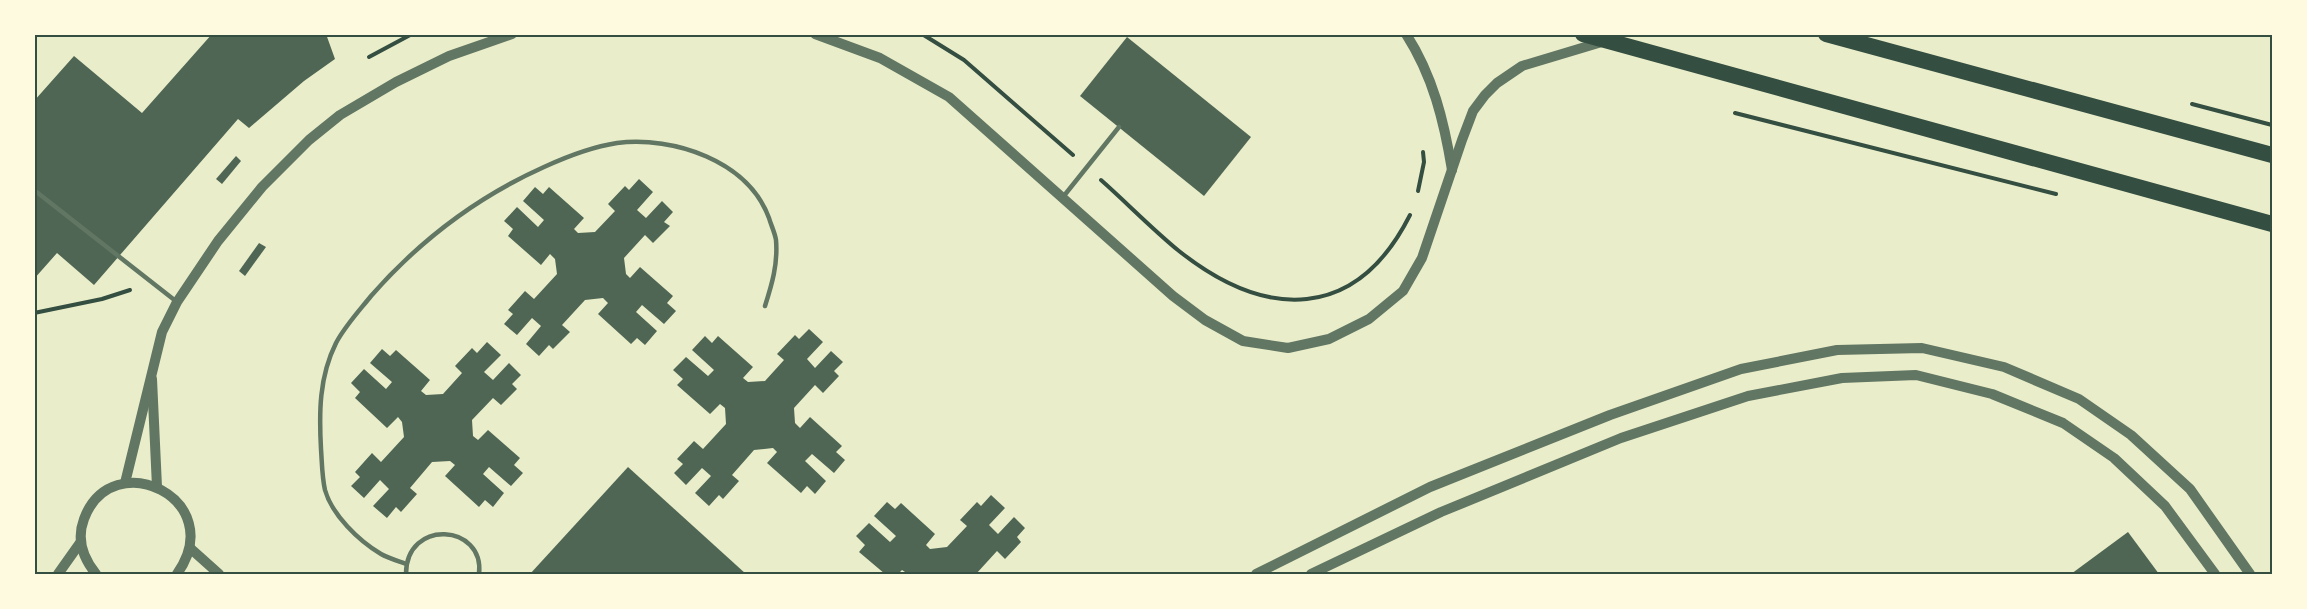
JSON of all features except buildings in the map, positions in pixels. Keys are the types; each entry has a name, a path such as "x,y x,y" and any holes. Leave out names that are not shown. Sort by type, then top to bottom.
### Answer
{"highway":[{"path":"1583,34 2272,224"},
{"path":"1826,34 2272,155"}],"street":[{"path":"125,483 162,332 177,302 218,241 262,188 309,140 340,115 396,82 449,56 512,34"},
{"path":"815,34 880,58 949,98 1173,296 1205,320 1243,341 1288,348 1329,339 1369,319 1403,291 1422,258 1473,111 1497,83 1510,72 1535,60 1608,40"},
{"path":"1406,34 1419,55 1433,86 1446,132 1452,173"},
{"path":"1256,574 1430,487 1610,415 1741,369 1838,350 1922,348 2004,367 2079,399 2097,411 2131,435 2190,489 2250,574"},
{"path":"152,366 157,487"},
{"path":"1311,574 1441,512 1599,447 1748,396 1842,378 1916,375 1992,394 2064,423 2114,458 2165,506 2215,574"},
{"path":"96,574 87,563 80,543 81,526 87,511 96,499 109,489 125,483 141,483 157,487 173,497 184,512 190,529 190,548 177,574"},
{"path":"58,574 80,543"},
{"path":"190,548 219,574"}],"lane":[{"path":"1063,197 1119,127"},
{"path":"406,564 381,554 350,528 330,504 325,490 319,412 324,376 336,343 356,314 389,275 426,240 466,209 510,183 586,150 618,143 651,143 684,149 714,160 742,178 764,205 776,238 776,273 765,306"},
{"path":"34,190 177,302"},
{"path":"406,574 410,552 417,543 439,533 452,534 463,539 472,548 478,558 479,574"}],"path":[{"path":"369,57 412,34"},
{"path":"922,34 964,60 1179,251 1219,278 1254,294 1290,301 1325,297 1348,287 1386,254 1400,236 1415,205"},
{"path":"1735,113 2066,196"},
{"path":"1418,195 1424,162 1423,151"},
{"path":"34,313 102,299 140,287"}]}
